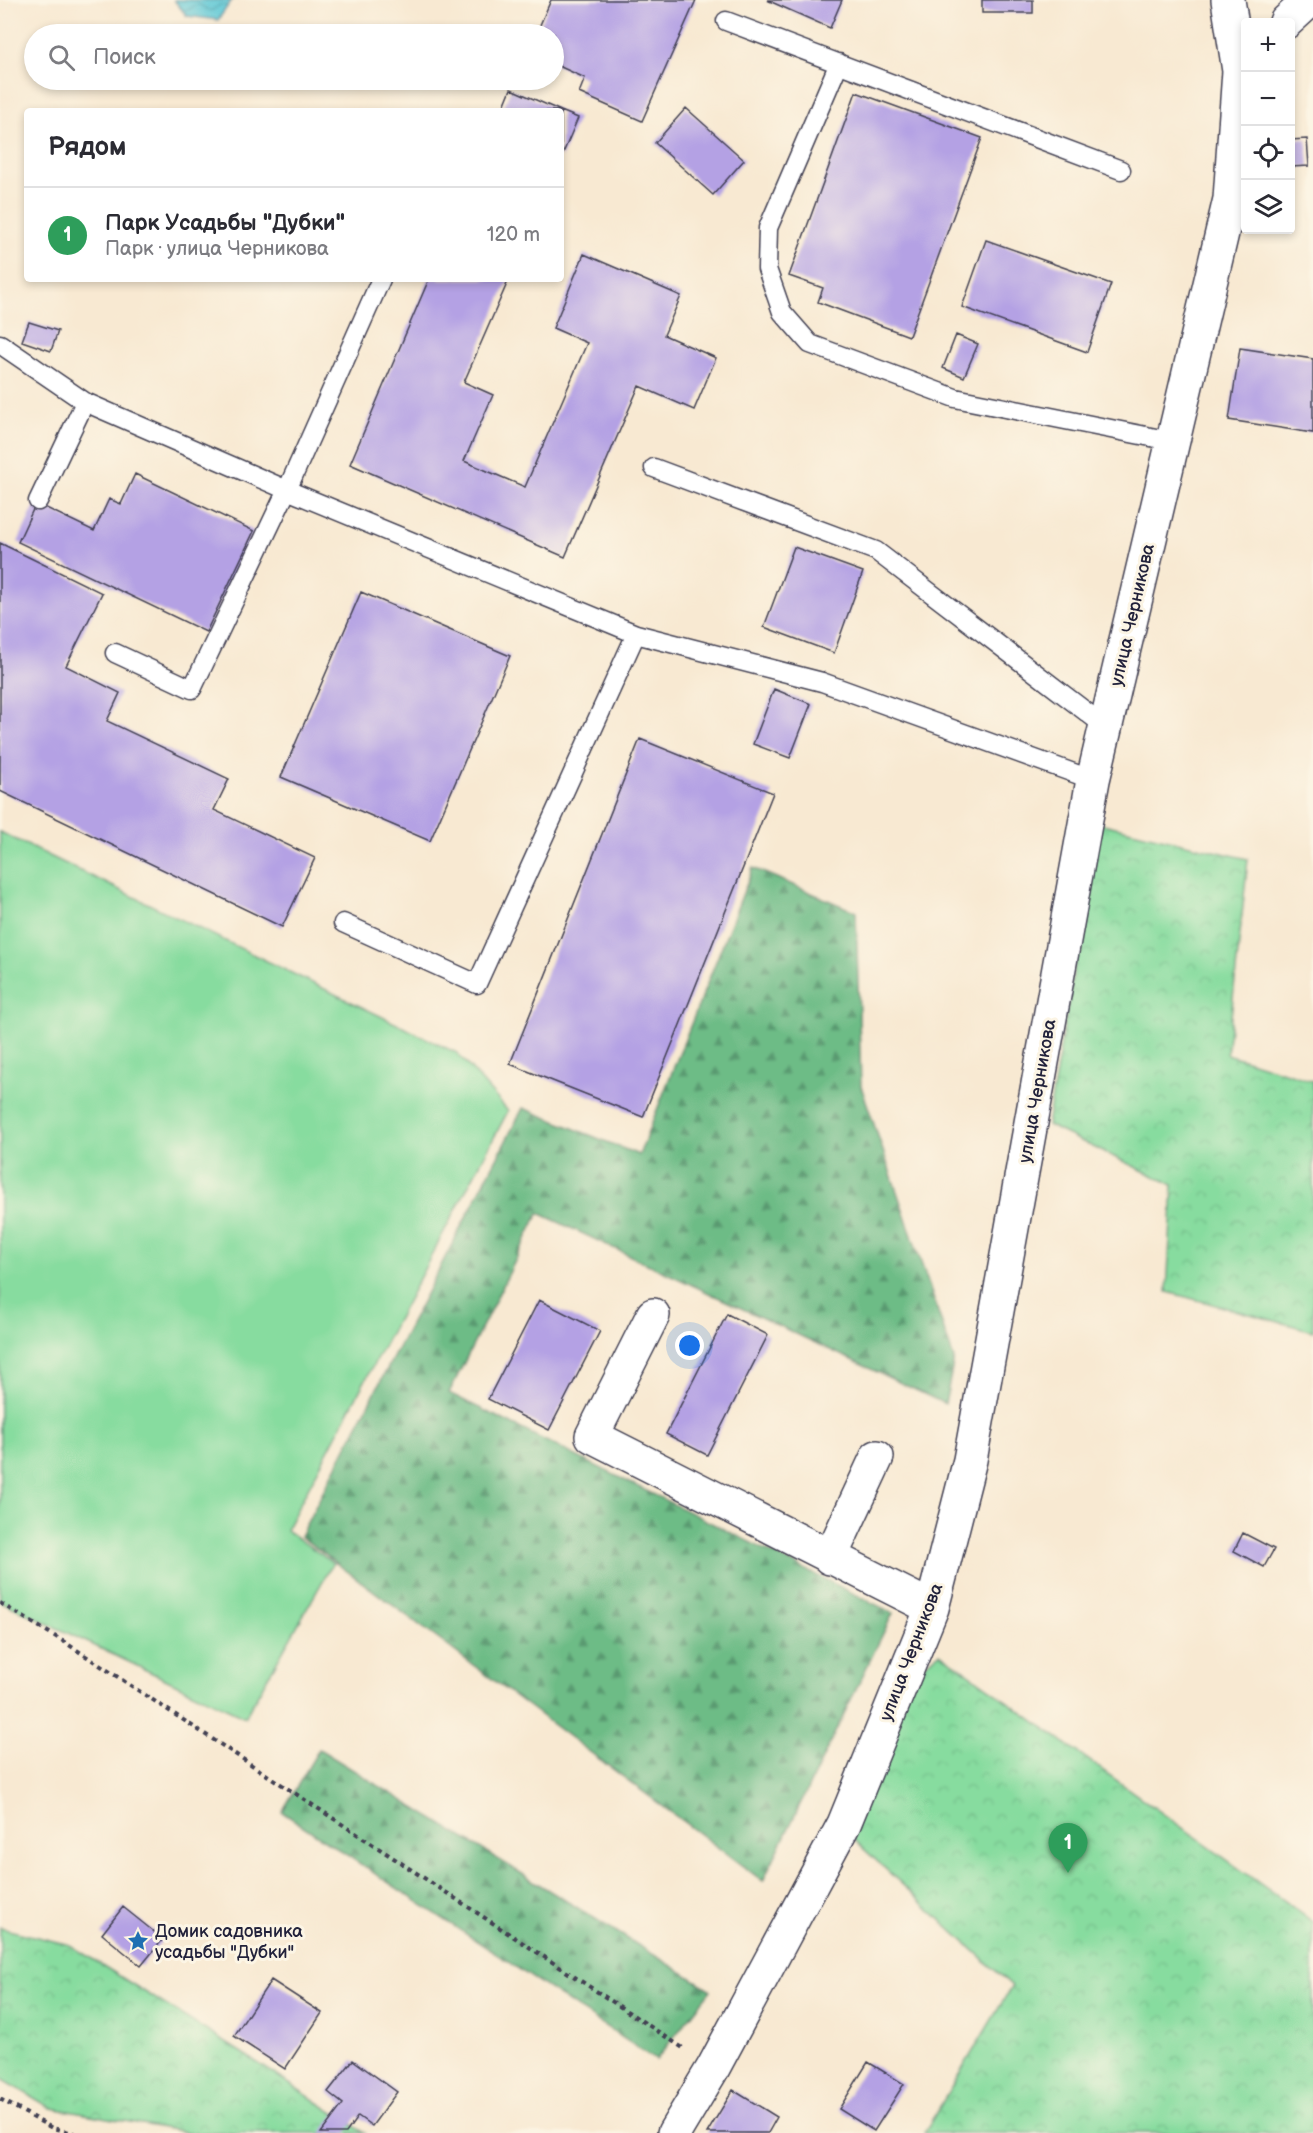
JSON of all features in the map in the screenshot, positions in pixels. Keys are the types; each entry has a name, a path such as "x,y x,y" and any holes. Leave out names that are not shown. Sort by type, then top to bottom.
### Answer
{"street":[{"name":"улица Черникова","path":"1228,0 1241,63"},
{"path":"1290,18 1310,0"},
{"name":"улица Черникова","path":"674,2133 713,2068 844,1824 932,1608 970,1460 1093,780 1230,199 1242,72"},
{"path":"653,1315 592,1436 932,1608"},
{"path":"830,1558 877,1457"}],"lane":[{"path":"726,21 1121,170"},
{"path":"839,63 768,228 767,269 782,312 810,344 955,398 1172,441"},
{"path":"115,653 192,689 287,490 380,282"},
{"path":"0,344 85,402 287,490 636,634 822,682 1093,780"},
{"path":"38,501 85,402"},
{"path":"654,468 876,551 1106,727"},
{"path":"343,923 477,984 636,634"}],"path":[{"path":"0,1603 66,1643 713,2068"},
{"path":"0,2099 52,2128 74,2133"}],"green space":[{"path":"1099,823 1248,859 1227,1054 1313,1081 1313,1331 1167,1292 1173,1185 1047,1125"},
{"path":"0,832 457,1053 508,1111 286,1530 333,1563 245,1717 0,1601"},
{"path":"753,868 856,912 861,1086 954,1359 945,1404 539,1213 449,1393 893,1613 763,1881 300,1536 523,1108 639,1155"},
{"path":"940,1653 1313,1922 1313,2133 924,2133 1012,1986 838,1825 899,1682"},
{"path":"319,1749 711,1990 656,2060 282,1812"},
{"path":"0,1928 70,1945 365,2133 192,2133 51,2108 0,2078"}],"water":[{"path":"174,0 232,0 218,20 187,16"}],"building":[{"path":"551,0 696,0 642,121 579,93 585,78 564,69 564,24 540,24"},
{"path":"767,0 842,0 830,28"},
{"path":"982,0 1033,0 1033,13 982,13"},
{"path":"511,90 513,90 554,108 503,108"},
{"path":"856,92 982,138 909,336 818,302 823,288 789,276"},
{"path":"686,108 744,160 713,195 655,143"},
{"path":"564,112 578,118 564,151"},
{"path":"1307,139 1309,166 1295,167 1295,140"},
{"path":"986,240 1111,284 1087,352 962,307"},
{"path":"584,254 681,296 664,335 716,358 694,410 639,386 565,557 350,464 428,282 508,282 464,382 493,395 464,461 525,487 587,343 553,328"},
{"path":"29,322 58,331 51,351 22,341"},
{"path":"956,335 978,344 964,377 943,368"},
{"path":"1240,348 1313,359 1313,433 1229,420"},
{"path":"135,474 254,531 206,632 18,542 36,503 94,531 109,499 121,504"},
{"path":"0,543 102,593 66,666 120,693 107,721 229,779 214,810 315,858 282,927 0,791"},
{"path":"794,547 863,572 834,653 764,627"},
{"path":"361,592 510,656 430,841 281,777"},
{"path":"774,689 811,704 790,758 753,744"},
{"path":"640,739 773,793 643,1117 510,1064"},
{"path":"539,1300 600,1331 549,1430 488,1399"},
{"path":"727,1314 768,1335 707,1455 666,1434"},
{"path":"1243,1533 1274,1549 1264,1567 1234,1551"},
{"path":"123,1907 163,1939 141,1966 102,1934"},
{"path":"271,1980 322,2013 285,2069 234,2036"},
{"path":"353,2060 397,2092 372,2126 358,2116 346,2133 321,2133 343,2104 328,2092"},
{"path":"868,2062 904,2084 874,2131 839,2109"},
{"path":"733,2090 777,2117 768,2133 707,2133"}],"place":[{"name":"Парк Усадьбы \"Дубки\"","path":"1068,1873"},
{"name":"Домик садовника усадьбы \"Дубки\"","path":"138,1941"}]}
